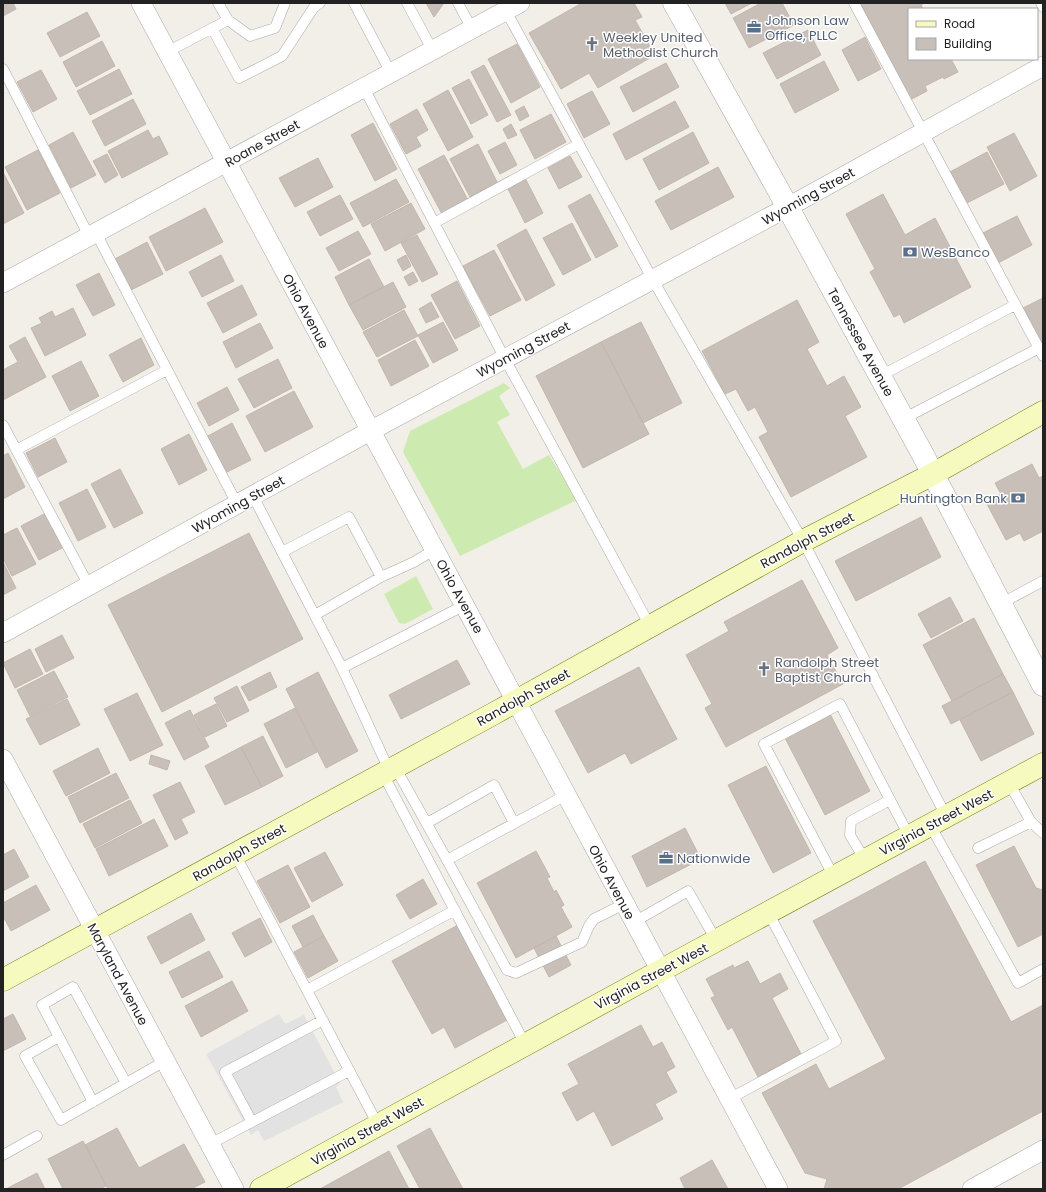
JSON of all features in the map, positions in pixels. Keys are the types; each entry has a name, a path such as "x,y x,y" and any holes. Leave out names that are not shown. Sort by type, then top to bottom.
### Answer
{"main road":[{"name":"Randolph Street","path":"3,980 517,701 803,541 1042,416"},
{"name":"Virginia Street West","path":"261,1189 716,940 1043,764"}],"street":[{"name":"Ohio Avenue","path":"141,3 778,1189"},
{"name":"Tennessee Avenue","path":"674,3 788,207 903,418 1043,685"},
{"name":"Roane Street","path":"3,283 513,7"},
{"name":"Wyoming Street","path":"3,633 370,431 788,207 1043,66"},
{"name":"Maryland Avenue","path":"3,758 234,1189"},
{"path":"972,1189 1043,1150"}],"lane":[{"path":"218,3 228,20 250,36 275,28 285,3"},
{"path":"212,28 239,78 282,56 314,7 320,3"},
{"path":"354,3 391,73"},
{"path":"407,3 433,50"},
{"path":"458,3 472,29"},
{"path":"854,3 1041,352 903,418"},
{"path":"1041,3 1043,7"},
{"path":"513,7 579,144 653,280 803,541 1018,983 1043,970"},
{"path":"167,52 228,20"},
{"path":"3,69 92,234 168,370 245,500 282,552 342,668 455,910 525,1044"},
{"path":"364,88 505,359 650,626"},
{"path":"434,223 579,144"},
{"path":"880,376 1015,304"},
{"path":"16,450 168,370"},
{"path":"3,425 88,586"},
{"path":"282,552 350,517 381,577"},
{"path":"315,615 381,577 414,562 434,550"},
{"path":"1000,604 1043,581"},
{"path":"342,668 465,605"},
{"path":"834,877 764,744 840,704 909,836"},
{"path":"389,770 427,823 507,970 516,973 582,942 594,919 624,904"},
{"path":"1009,783 1031,822 1043,833"},
{"path":"427,823 494,785 514,823"},
{"path":"447,860 566,795"},
{"path":"865,860 850,835 850,821 890,800"},
{"path":"978,848 1031,822"},
{"path":"235,854 378,1125"},
{"path":"634,922 688,891 716,940"},
{"path":"307,990 455,910"},
{"path":"729,1099 836,1041 768,912"},
{"path":"93,1102 42,1005 73,987 126,1083"},
{"path":"252,1122 225,1072 323,1020"},
{"path":"59,1037 25,1056 61,1120 165,1061"},
{"path":"210,1144 349,1070"},
{"path":"3,1155 37,1136"}],"green space":[{"path":"504,383 510,388 499,396 510,415 497,422 523,469 549,455 577,500 460,556 403,452 410,431"},
{"path":"416,576 433,609 405,624 399,623 384,594"}],"shaded area":[{"path":"279,1014 285,1024 304,1015 340,1083 336,1087 343,1102 264,1141 258,1130 251,1135 206,1054"}],"building":[{"path":"3,3 13,3 16,9 3,16"},
{"path":"426,3 444,3 434,17"},
{"name":"Weekley United Methodist Church","path":"582,3 634,3 642,17 635,20 655,55 598,88 589,73 561,89 529,33"},
{"path":"725,3 752,3 731,14"},
{"path":"761,3 782,3 794,25 749,48 733,18"},
{"path":"860,3 924,3 921,5 922,8 908,8 908,60 952,60 958,72 944,79 943,77 925,86 927,91 910,100"},
{"path":"87,12 100,36 60,57 47,33"},
{"path":"808,30 821,55 777,79 763,53"},
{"path":"865,37 881,69 858,81 842,50"},
{"path":"102,41 115,66 76,87 63,62"},
{"path":"517,44 540,87 511,103 488,59"},
{"path":"824,61 839,90 795,113 780,84"},
{"path":"666,63 679,87 633,112 620,87"},
{"path":"484,65 511,115 497,122 471,72"},
{"path":"119,69 132,94 90,115 77,91"},
{"path":"41,70 57,99 33,112 17,82"},
{"path":"469,79 488,115 471,124 452,88"},
{"path":"448,90 473,137 448,151 423,104"},
{"path":"592,91 610,124 584,138 567,104"},
{"path":"133,99 146,124 105,146 92,121"},
{"path":"675,101 689,127 626,160 613,134"},
{"path":"524,106 529,116 520,121 515,111"},
{"path":"417,109 428,130 416,137 421,146 406,154 390,124"},
{"path":"551,114 566,142 535,159 520,130"},
{"path":"373,123 397,169 375,181 351,135"},
{"path":"511,124 517,135 508,139 503,129"},
{"path":"148,130 153,139 159,136 168,154 122,178 108,151"},
{"path":"73,132 96,175 71,188 49,145"},
{"path":"693,132 709,163 659,190 643,159"},
{"path":"1014,133 1037,176 1010,191 987,147"},
{"path":"505,142 517,165 500,174 488,151"},
{"path":"478,144 497,182 470,197 450,159"},
{"path":"38,150 60,193 27,210 5,167"},
{"path":"987,152 1004,184 965,204 948,173"},
{"path":"107,154 118,175 105,183 93,161"},
{"path":"444,155 468,200 442,214 418,169"},
{"path":"570,156 582,177 559,189 548,168"},
{"path":"318,158 333,187 295,207 279,178"},
{"path":"718,167 734,197 671,230 655,201"},
{"path":"3,172 24,213 3,224"},
{"path":"525,178 543,213 525,223 507,187"},
{"path":"396,179 409,202 363,227 350,203"},
{"path":"590,194 618,246 596,258 568,206"},
{"name":"WesBanco","path":"883,194 905,235 935,218 971,287 904,323 900,314 894,317 870,272 875,269 846,214"},
{"path":"340,195 353,219 320,236 307,212"},
{"path":"411,203 425,229 385,251 371,224"},
{"path":"205,208 223,242 166,271 149,237"},
{"path":"1017,216 1032,245 998,263 983,233"},
{"path":"572,223 591,260 563,275 543,238"},
{"path":"526,229 555,285 526,301 497,245"},
{"path":"358,231 371,254 339,271 326,248"},
{"path":"417,235 438,274 422,282 401,243"},
{"path":"147,242 163,274 131,290 115,259"},
{"path":"494,250 521,300 490,316 463,266"},
{"path":"221,255 234,281 202,297 189,272"},
{"path":"406,255 411,266 403,271 397,260"},
{"path":"369,259 384,287 349,305 335,277"},
{"path":"413,272 418,281 409,286 404,277"},
{"path":"99,273 115,305 93,316 76,285"},
{"path":"457,281 480,326 455,339 431,295"},
{"path":"393,282 406,307 363,330 349,305"},
{"path":"242,285 257,315 223,333 207,303"},
{"path":"1043,298 1043,348 1023,308"},
{"path":"797,300 819,342 807,349 827,386 844,376 861,407 845,416 867,457 791,497 759,437 768,432 755,407 748,411 736,389 725,394 702,351"},
{"path":"431,302 439,317 426,323 419,309"},
{"path":"73,308 86,335 45,356 31,328 42,323 39,318 52,311 55,317"},
{"path":"404,310 418,336 377,357 363,332"},
{"path":"443,322 458,350 433,363 418,335"},
{"path":"641,322 682,403 643,423 601,342"},
{"path":"260,323 273,348 236,368 223,342"},
{"path":"25,337 46,377 3,400 3,370 18,362 9,346"},
{"path":"141,338 154,365 123,382 109,355"},
{"path":"415,340 429,366 391,386 378,360"},
{"path":"601,342 649,434 583,468 536,376"},
{"path":"278,359 292,388 254,408 238,379"},
{"path":"81,361 99,396 70,411 52,376"},
{"path":"227,387 239,410 209,426 197,403"},
{"path":"294,391 313,427 265,452 246,416"},
{"path":"232,423 251,460 225,473 206,437"},
{"path":"189,434 207,470 179,485 161,449"},
{"path":"55,438 67,462 38,477 26,453"},
{"path":"8,453 25,487 3,499 3,456"},
{"name":"Huntington Bank","path":"1032,464 1039,478 1043,476 1043,531 1024,541 1020,533 1006,540 986,502 1001,494 995,483"},
{"path":"120,469 143,513 114,528 91,484"},
{"path":"87,489 106,527 78,541 59,503"},
{"path":"46,513 64,547 39,560 21,526"},
{"path":"921,517 941,557 856,601 835,561"},
{"path":"17,528 36,564 12,576 3,558 3,535"},
{"path":"249,533 303,639 162,712 108,605"},
{"path":"3,562 16,588 3,595"},
{"name":"Randolph Street Baptist Church","path":"802,580 838,648 827,655 843,684 726,747 705,708 712,704 686,655 729,631 724,622"},
{"path":"950,597 963,621 931,638 918,614"},
{"path":"974,618 1003,674 952,701 923,645"},
{"path":"62,635 74,658 46,672 35,649"},
{"path":"30,649 43,674 15,688 3,663"},
{"path":"457,660 470,684 401,719 389,695"},
{"path":"639,667 677,739 631,764 625,753 588,773 555,711"},
{"path":"54,671 68,697 30,716 17,690"},
{"path":"270,672 277,687 249,701 241,687"},
{"path":"318,672 358,751 326,768 286,689"},
{"path":"1003,674 1013,692 951,724 942,706"},
{"path":"237,686 249,711 227,722 214,698"},
{"path":"1013,692 1034,734 981,761 960,720"},
{"path":"137,693 163,745 130,761 104,709"},
{"path":"67,699 80,725 40,745 26,719"},
{"path":"216,704 227,726 205,737 194,715"},
{"path":"295,708 317,752 286,768 264,724"},
{"path":"190,710 209,747 184,760 165,723"},
{"path":"829,712 870,791 825,815 784,736"},
{"path":"263,736 283,776 262,787 241,747"},
{"path":"241,747 262,787 225,805 205,766"},
{"path":"98,748 110,773 66,796 53,771"},
{"path":"151,755 170,761 167,770 149,764"},
{"path":"766,766 811,853 773,873 728,785"},
{"path":"116,773 129,798 80,823 68,797"},
{"path":"180,782 195,812 181,819 188,833 175,840 153,795"},
{"path":"130,800 142,823 95,848 83,824"},
{"path":"154,819 168,846 109,876 96,849"},
{"name":"Nationwide","path":"685,828 701,859 647,887 632,856"},
{"path":"1014,846 1036,888 1043,890 1043,934 1018,947 976,865"},
{"path":"14,849 29,877 3,891 3,855"},
{"path":"536,851 550,877 547,878 554,892 556,890 564,905 561,907 572,927 516,958 477,883"},
{"path":"325,852 343,885 312,902 294,868"},
{"path":"925,861 1011,1022 1043,1005 1043,1111 898,1189 824,1189 827,1179 805,1173 762,1093 816,1064 829,1089 886,1059 813,921"},
{"path":"288,865 310,907 280,923 257,881"},
{"path":"423,879 437,904 410,919 396,895"},
{"path":"36,885 50,910 11,931 3,916 3,903"},
{"path":"191,913 205,940 161,964 147,937"},
{"path":"313,915 324,936 303,947 292,926"},
{"path":"260,918 272,942 245,957 232,933"},
{"path":"458,925 509,1019 455,1048 444,1027 432,1034 392,961"},
{"path":"324,936 338,961 308,978 294,952"},
{"path":"556,936 571,965 549,977 534,948"},
{"path":"209,951 223,977 182,998 169,972"},
{"path":"748,961 760,984 780,973 788,989 772,998 801,1054 758,1077 732,1027 728,1030 711,998 715,996 706,979 733,965 734,968"},
{"path":"232,981 248,1011 201,1037 185,1006"},
{"path":"13,1014 26,1039 3,1051 3,1019"},
{"path":"641,1025 653,1047 662,1042 675,1067 666,1072 677,1092 655,1104 663,1119 612,1146 594,1111 577,1121 562,1093 579,1084 568,1064"},
{"path":"117,1128 139,1168 184,1144 205,1182 191,1189 108,1189 85,1145"},
{"path":"430,1128 463,1189 420,1189 397,1146"},
{"path":"83,1141 106,1186 100,1189 63,1189 48,1159"},
{"path":"389,1151 409,1189 320,1189"},
{"path":"712,1160 728,1189 685,1189 680,1178"},
{"path":"37,1173 45,1189 6,1189"}],"place":[{"name":"Johnson Law Office, PLLC","path":"754,27"},
{"name":"Weekley United Methodist Church","path":"592,44"},
{"name":"WesBanco","path":"910,252"},
{"name":"Huntington Bank","path":"1018,498"},
{"name":"Randolph Street Baptist Church","path":"764,669"},
{"name":"Nationwide","path":"666,858"}]}
